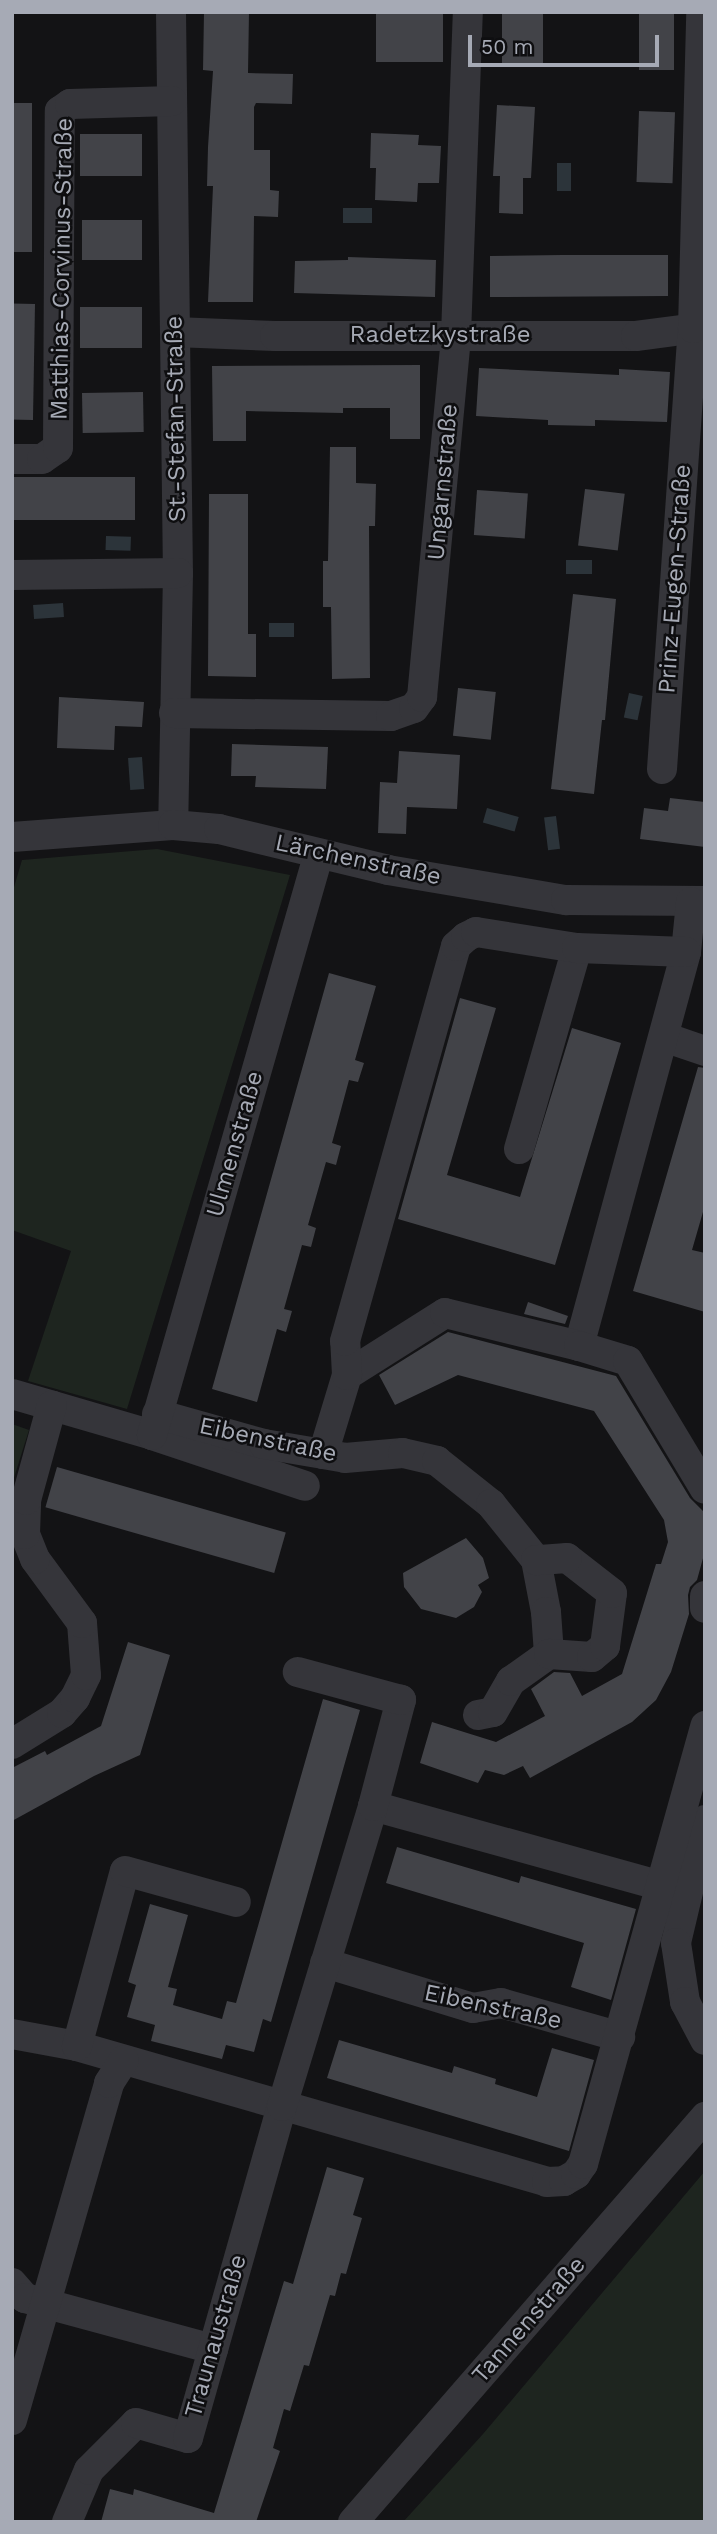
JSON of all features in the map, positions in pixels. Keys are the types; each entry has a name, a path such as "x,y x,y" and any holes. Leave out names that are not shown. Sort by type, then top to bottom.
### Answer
{"street":[{"name":"St.-Stefan-Straße","path":"171,12 178,573 173,825"},
{"name":"Ungarnstraße","path":"174,713 391,716 414,708 422,697 456,335 468,12"},
{"name":"Prinz-Eugen-Straße","path":"662,769 699,328 701,12"},
{"name":"Matthias-Corvinus-Straße","path":"12,459 41,459 58,448 60,111 70,104 172,101"},
{"name":"Radetzkystraße","path":"175,332 275,336 636,336 699,328"},
{"path":"12,575 178,573"},
{"name":"Lärchenstraße","path":"12,837 173,825 219,829 388,870 566,900 698,902"},
{"name":"Ulmenstraße","path":"155,1424 319,853"},
{"path":"579,1346 668,1023 698,902"},
{"path":"323,1454 347,1375 345,1340 456,946 476,932 577,948 686,952"},
{"path":"519,1149 577,948"},
{"path":"668,1023 705,1051"},
{"path":"347,1375 445,1313 628,1361 705,1489"},
{"name":"Eibenstraße","path":"12,1394 52,1405 345,1458 403,1453 437,1461 491,1504 536,1560 546,1612 549,1654"},
{"path":"12,1744 62,1713 75,1698 86,1675 82,1623 35,1559 25,1534 26,1500 52,1405"},
{"name":"Eibenstraße","path":"155,1424 305,1486"},
{"path":"478,1715 493,1712 512,1681 549,1654 592,1657 605,1646 612,1593 567,1558 536,1560"},
{"path":"705,1597 705,1608"},
{"path":"282,2106 373,1806 401,1700 298,1672"},
{"path":"705,1726 674,1889 676,1943 685,2002 705,2040"},
{"path":"373,1806 674,1889"},
{"path":"12,2034 77,2046 116,2072 282,2106 547,2182 564,2181 576,2175 583,2164 620,2037 674,1889 705,1820"},
{"path":"77,2046 125,1871 236,1902"},
{"name":"Eibenstraße","path":"325,1963 473,2008 501,2003 620,2037"},
{"path":"12,2420 116,2072"},
{"name":"Traunaustraße","path":"67,2522 89,2470 136,2423 188,2438 282,2106"},
{"name":"Tannenstraße","path":"353,2522 705,2117"},
{"path":"12,2283 25,2298 213,2349"}],"shaded area":[{"path":"557,163 571,163 571,191 557,191"},
{"path":"343,208 372,208 372,223 343,223"},
{"path":"106,536 131,537 130,551 106,550"},
{"path":"566,560 592,560 592,574 566,574"},
{"path":"63,603 64,617 34,619 33,605"},
{"path":"269,623 294,623 294,637 269,637"},
{"path":"629,693 643,696 637,720 624,717"},
{"path":"142,757 144,789 130,790 128,758"},
{"path":"487,808 519,817 515,832 483,822"},
{"path":"556,816 560,849 548,850 544,817"},
{"path":"157,849 290,875 127,1409 28,1381 71,1251 12,1230 12,894 22,860"},
{"path":"12,1424 29,1430 12,1484"},
{"path":"705,2171 705,2522 403,2522 483,2434"}],"building":[{"path":"204,12 249,12 248,73 293,74 292,104 256,103 254,107 254,150 270,150 270,190 279,191 278,217 254,216 253,302 208,302 213,186 207,186 213,71 203,70"},
{"path":"376,12 443,12 443,62 376,62"},
{"path":"502,12 543,12 543,66 502,66"},
{"path":"639,12 674,12 674,70 639,70"},
{"path":"12,103 32,103 32,252 12,252"},
{"path":"497,105 535,107 531,178 523,178 523,214 499,213 500,176 493,176"},
{"path":"639,111 675,112 673,183 637,182"},
{"path":"371,133 419,135 418,145 441,146 439,183 418,183 417,202 375,200 376,168 370,168"},
{"path":"80,134 142,134 142,176 80,176"},
{"path":"82,220 142,220 142,260 82,260"},
{"path":"668,255 668,296 490,297 490,256"},
{"path":"348,257 436,260 435,297 294,293 295,261 348,260"},
{"path":"12,304 35,304 33,420 12,420"},
{"path":"80,307 142,307 142,348 80,348"},
{"path":"420,365 420,439 390,439 390,408 343,408 343,413 246,411 246,441 213,441 212,366"},
{"path":"479,368 619,375 619,369 670,372 667,422 595,420 595,426 548,425 548,420 476,416"},
{"path":"143,392 144,432 83,433 82,393"},
{"path":"330,447 356,447 356,483 376,484 375,526 369,526 370,678 332,679 331,607 323,607 323,561 328,561"},
{"path":"12,477 135,477 135,520 12,520"},
{"path":"585,489 625,494 618,550 578,546"},
{"path":"477,490 528,494 525,538 474,535"},
{"path":"209,494 248,494 248,634 256,634 256,677 208,676"},
{"path":"573,594 616,599 605,720 602,720 594,794 551,789"},
{"path":"458,688 496,692 491,740 453,736"},
{"path":"59,697 144,702 142,727 115,726 114,750 57,748"},
{"path":"232,744 328,747 326,789 255,787 256,776 231,776"},
{"path":"399,751 460,755 457,809 407,807 406,834 378,833 380,782 397,783"},
{"path":"670,798 705,802 705,847 640,839 644,808 668,811"},
{"path":"329,973 376,986 355,1060 364,1063 358,1082 349,1080 332,1143 341,1146 336,1165 326,1162 308,1225 316,1228 311,1247 302,1245 284,1309 292,1311 286,1332 277,1329 257,1402 212,1389"},
{"path":"460,998 496,1008 447,1175 520,1197 572,1028 621,1043 555,1265 398,1219"},
{"path":"698,1067 705,1068 705,1205 692,1250 705,1253 705,1312 633,1291"},
{"path":"528,1302 568,1316 565,1324 524,1314"},
{"path":"448,1332 616,1376 690,1498 705,1513 705,1551 697,1580 690,1587 689,1614 671,1672 656,1700 632,1722 530,1778 523,1766 504,1775 485,1770 478,1783 420,1763 432,1722 496,1742 545,1716 531,1689 554,1672 570,1673 582,1696 622,1674 656,1564 661,1564 668,1542 664,1520 594,1411 458,1375 395,1405 379,1375"},
{"path":"57,1467 286,1533 274,1573 45,1507"},
{"path":"466,1538 483,1558 489,1578 478,1585 482,1592 474,1607 456,1618 421,1609 404,1587 403,1573"},
{"path":"128,1642 170,1655 140,1755 94,1776 12,1821 12,1768 45,1751 47,1755 101,1726"},
{"path":"323,1699 360,1710 271,2022 263,2019 254,2052 226,2045 222,2059 151,2041 155,2025 127,2017 136,1985 128,1982 150,1904 188,1915 168,1987 177,1989 173,2005 222,2019 227,2001 236,2003"},
{"path":"397,1847 519,1883 521,1876 636,1909 611,2000 571,1987 584,1943 386,1883"},
{"path":"339,2040 452,2073 454,2066 496,2079 495,2084 537,2097 552,2048 594,2060 569,2151 327,2078"},
{"path":"327,2167 364,2178 353,2215 362,2218 346,2274 341,2273 335,2296 330,2295 309,2366 304,2365 290,2411 284,2409 273,2448 280,2451 256,2522 101,2522 110,2489 133,2495 134,2489 214,2513 284,2281 293,2284"}]}
